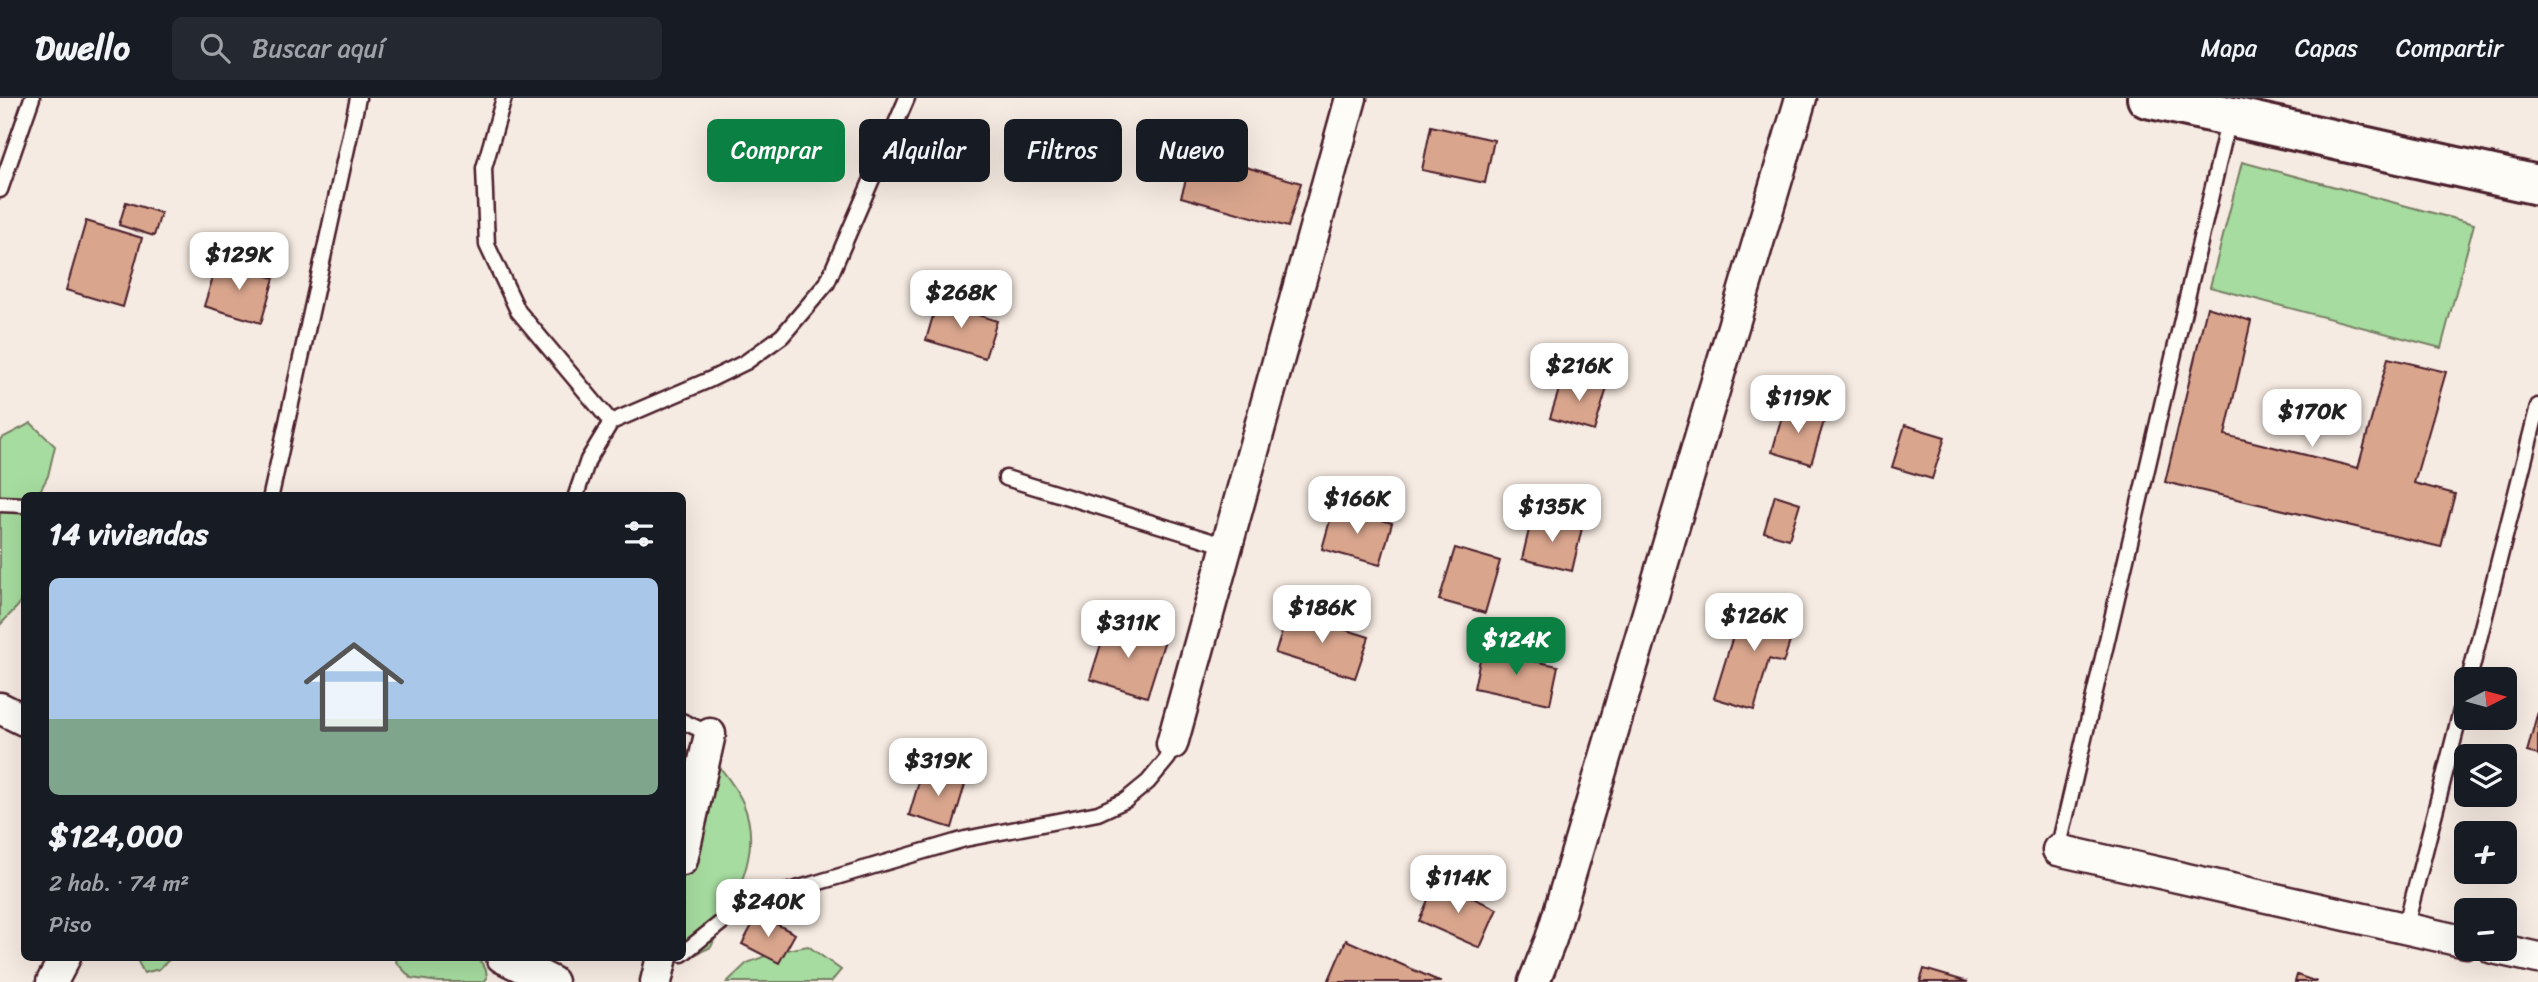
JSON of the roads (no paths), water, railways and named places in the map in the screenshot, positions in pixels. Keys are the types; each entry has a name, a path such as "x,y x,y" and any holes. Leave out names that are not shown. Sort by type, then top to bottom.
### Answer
{"street":[{"path":"1172,744 1351,98"},
{"path":"1534,982 1555,925 1801,98"},
{"path":"2147,98 2538,185"},
{"path":"0,708 21,718"},
{"path":"686,842 710,734"},
{"path":"2057,850 2454,939"},
{"path":"2517,953 2538,958"},
{"path":"52,982 63,961"},
{"path":"510,961 552,982"}],"lane":[{"path":"0,190 32,98"},
{"path":"272,492 358,98"},
{"path":"504,98 484,169 487,245 518,311 611,422"},
{"path":"577,492 588,460 611,422 746,362 782,336 827,283 907,98"},
{"path":"2057,850 2229,116"},
{"path":"2472,667 2538,406"},
{"path":"1006,478 1227,546"},
{"path":"0,504 21,505"},
{"path":"686,723 710,734"},
{"path":"2405,929 2456,730"},
{"path":"686,950 727,918 779,894 965,839 1098,813 1126,800 1148,782 1168,758 1172,744"}]}
